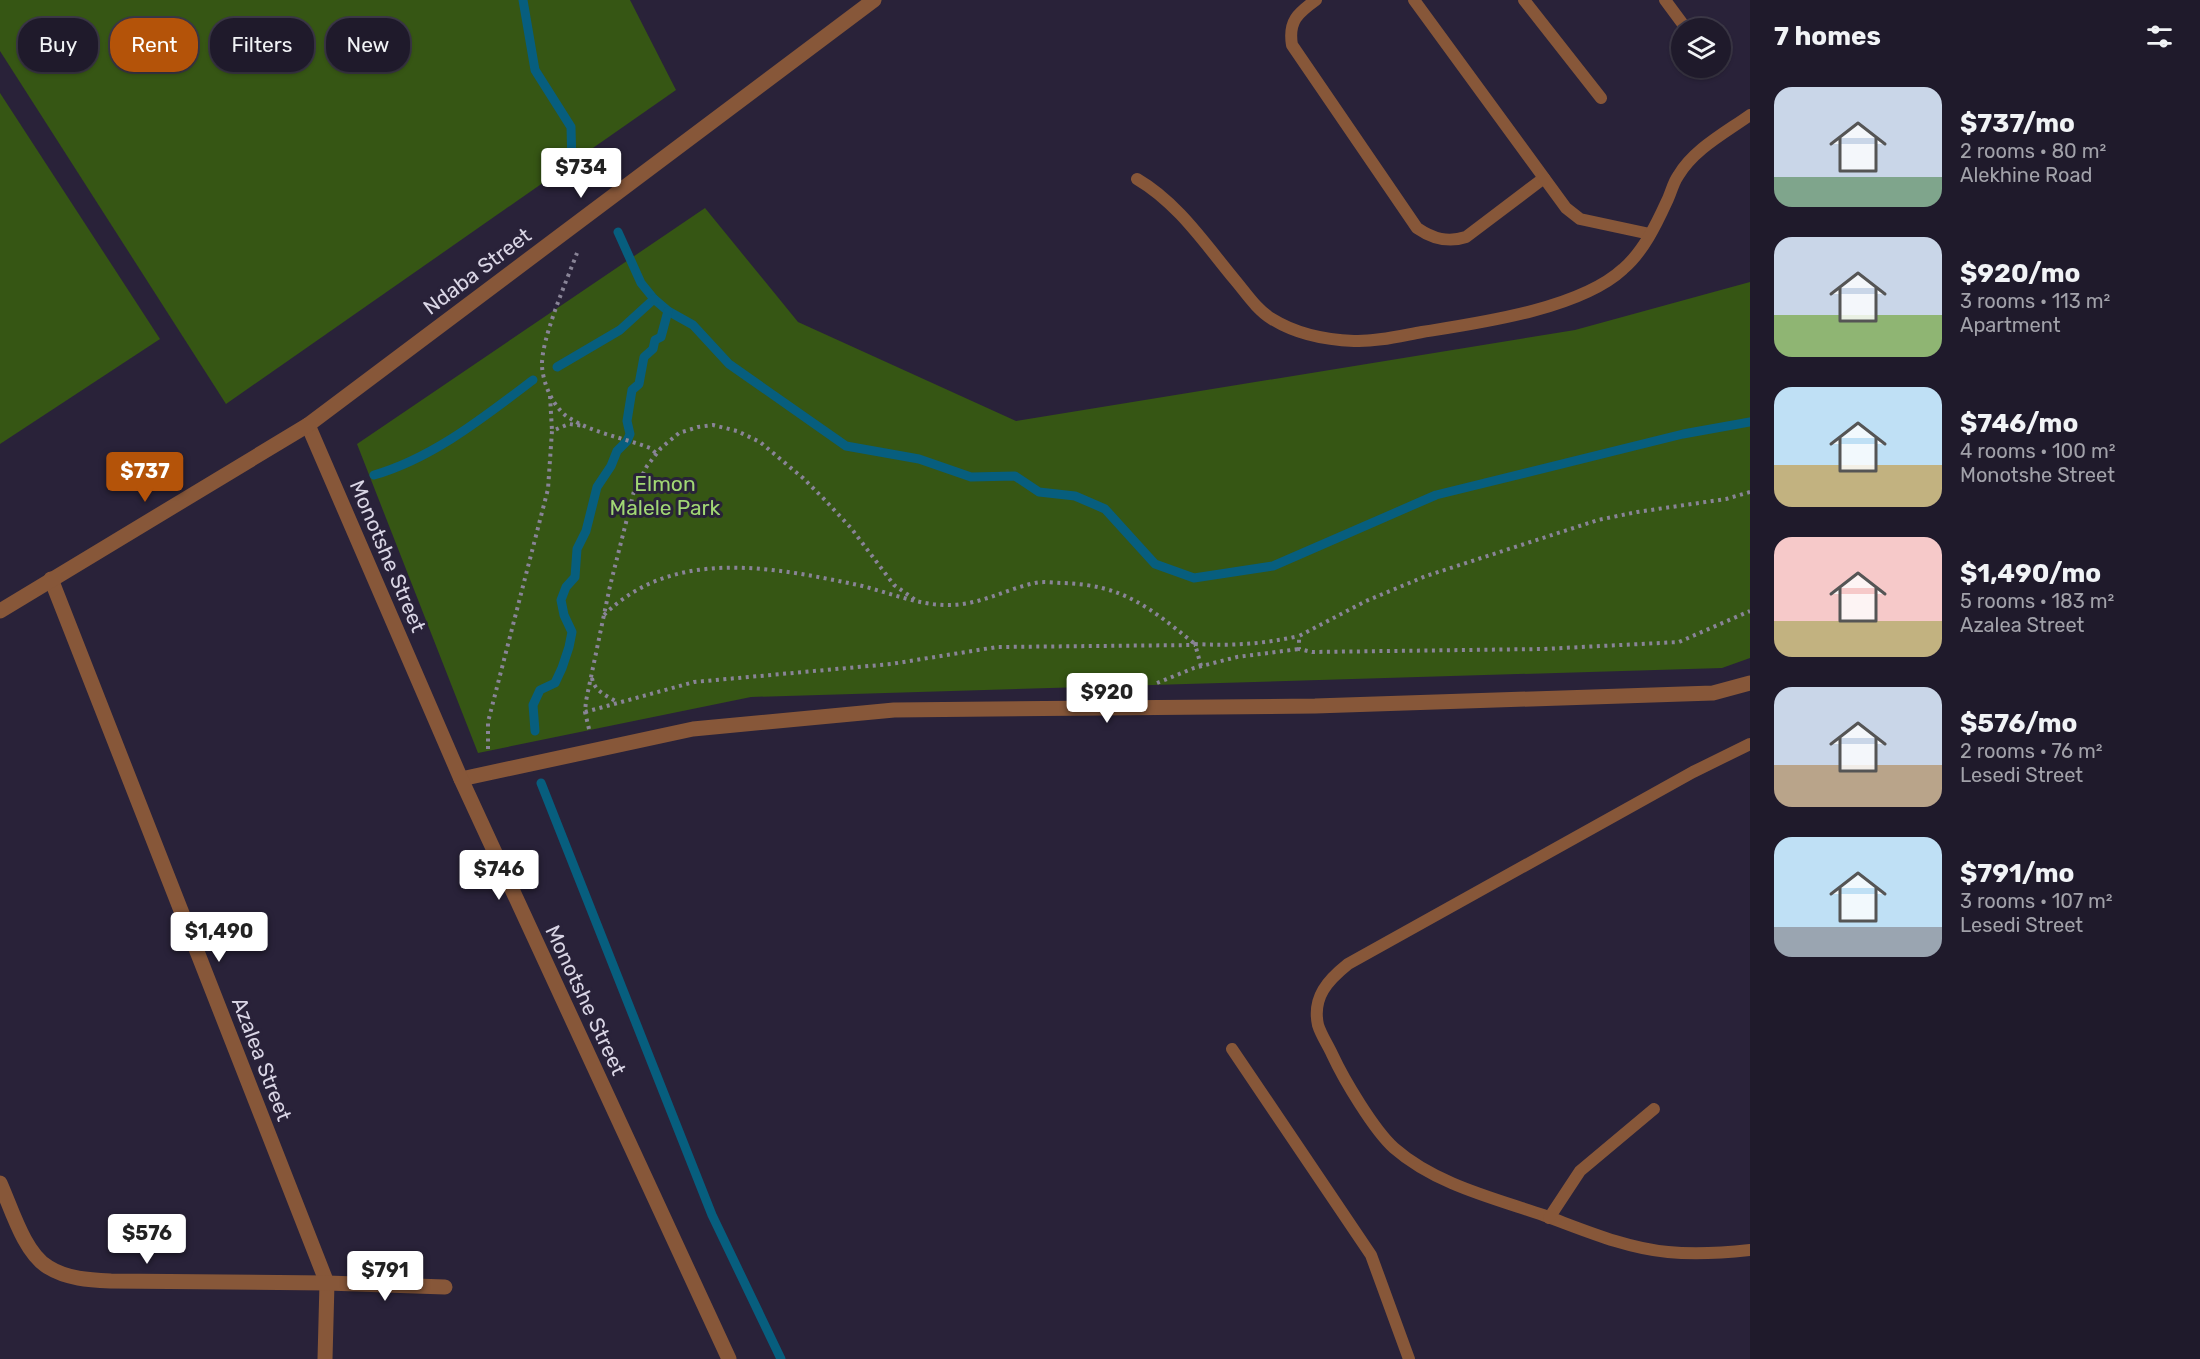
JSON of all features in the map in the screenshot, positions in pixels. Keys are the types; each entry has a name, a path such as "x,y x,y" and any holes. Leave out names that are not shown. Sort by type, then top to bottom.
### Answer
{"street":[{"name":"Ndaba Street","path":"0,611 308,425 874,0"},
{"name":"Monotshe Street","path":"308,425 461,779 729,1359"},
{"name":"Azalea Street","path":"51,579 327,1283 325,1359"},
{"path":"461,779 693,729 894,710 1315,705 1701,694 1750,683"},
{"path":"0,1183 20,1230 33,1253 48,1267 78,1279 445,1287"}],"lane":[{"path":"1316,0 1302,10 1294,21 1290,32 1292,45 1417,228 1426,235 1442,240 1453,242 1466,237 1544,178"},
{"path":"1414,0 1566,208 1580,219 1650,234"},
{"path":"1524,0 1601,98"},
{"path":"1665,0 1678,18"},
{"path":"1137,179 1152,188 1175,208 1269,317 1290,329 1314,336 1356,341 1455,327 1533,310 1568,300 1603,283 1623,270 1643,248 1668,200 1676,177 1691,158 1750,115"},
{"path":"1750,744 1693,772 1348,964 1330,978 1322,990 1318,1008 1318,1025 1335,1062 1376,1128 1394,1148 1414,1163 1432,1173 1549,1218 1630,1246 1668,1252 1708,1254 1750,1250"},
{"path":"1232,1049 1371,1255 1409,1359"},
{"path":"1549,1218 1580,1171 1654,1109"}],"path":[{"path":"489,773 488,722 548,489 552,431 550,396 542,367 545,344 578,252 562,234"},
{"path":"550,396 564,414 584,426"},
{"path":"552,431 569,424 584,426 650,448 657,454"},
{"path":"594,750 585,712 603,615 634,491 657,454 679,432 713,425 737,431 760,442 817,492 851,528 894,585 917,601"},
{"path":"585,712 694,682 891,664 997,646 1195,644 1232,646 1267,643 1299,636 1366,601 1426,576 1598,520 1726,499 1750,492"},
{"path":"603,615 629,593 648,584 686,571 710,567 741,567 811,577 859,585 917,601 948,605 978,601 1036,582 1071,583 1111,589 1148,607 1195,644 1200,666"},
{"path":"1151,686 1200,666 1237,657 1299,649 1312,652 1542,650 1679,642 1750,611"},
{"path":"1299,636 1299,649"},
{"path":"591,675 593,684 617,702"}],"green space":[{"path":"0,0 630,0 676,90 226,404 0,51"},
{"path":"0,93 160,339 0,444"},
{"name":"Elmon Malele Park","path":"705,208 798,322 1016,421 1575,330 1750,282 1750,658 1722,668 751,697 478,753 357,444"}],"waterway":[{"path":"523,0 535,70 571,127 572,166"},
{"path":"618,232 641,283 654,299 668,311 693,325 729,364 846,446 919,459 971,477 1015,476 1039,492 1075,496 1105,509 1155,564 1194,578 1273,566 1436,495 1683,434 1750,422"},
{"path":"557,367 620,330 654,299"},
{"path":"535,731 533,705 540,690 555,683 569,647 572,632 564,615 561,600 566,587 575,577 577,549 586,531 597,487 611,466 617,451 627,441 630,434 627,421 632,390 639,384 644,357 653,349 655,340 661,337 668,311"},
{"path":"374,475 396,468 437,447 477,422 533,380"},
{"path":"541,783 712,1215 781,1359"}]}
